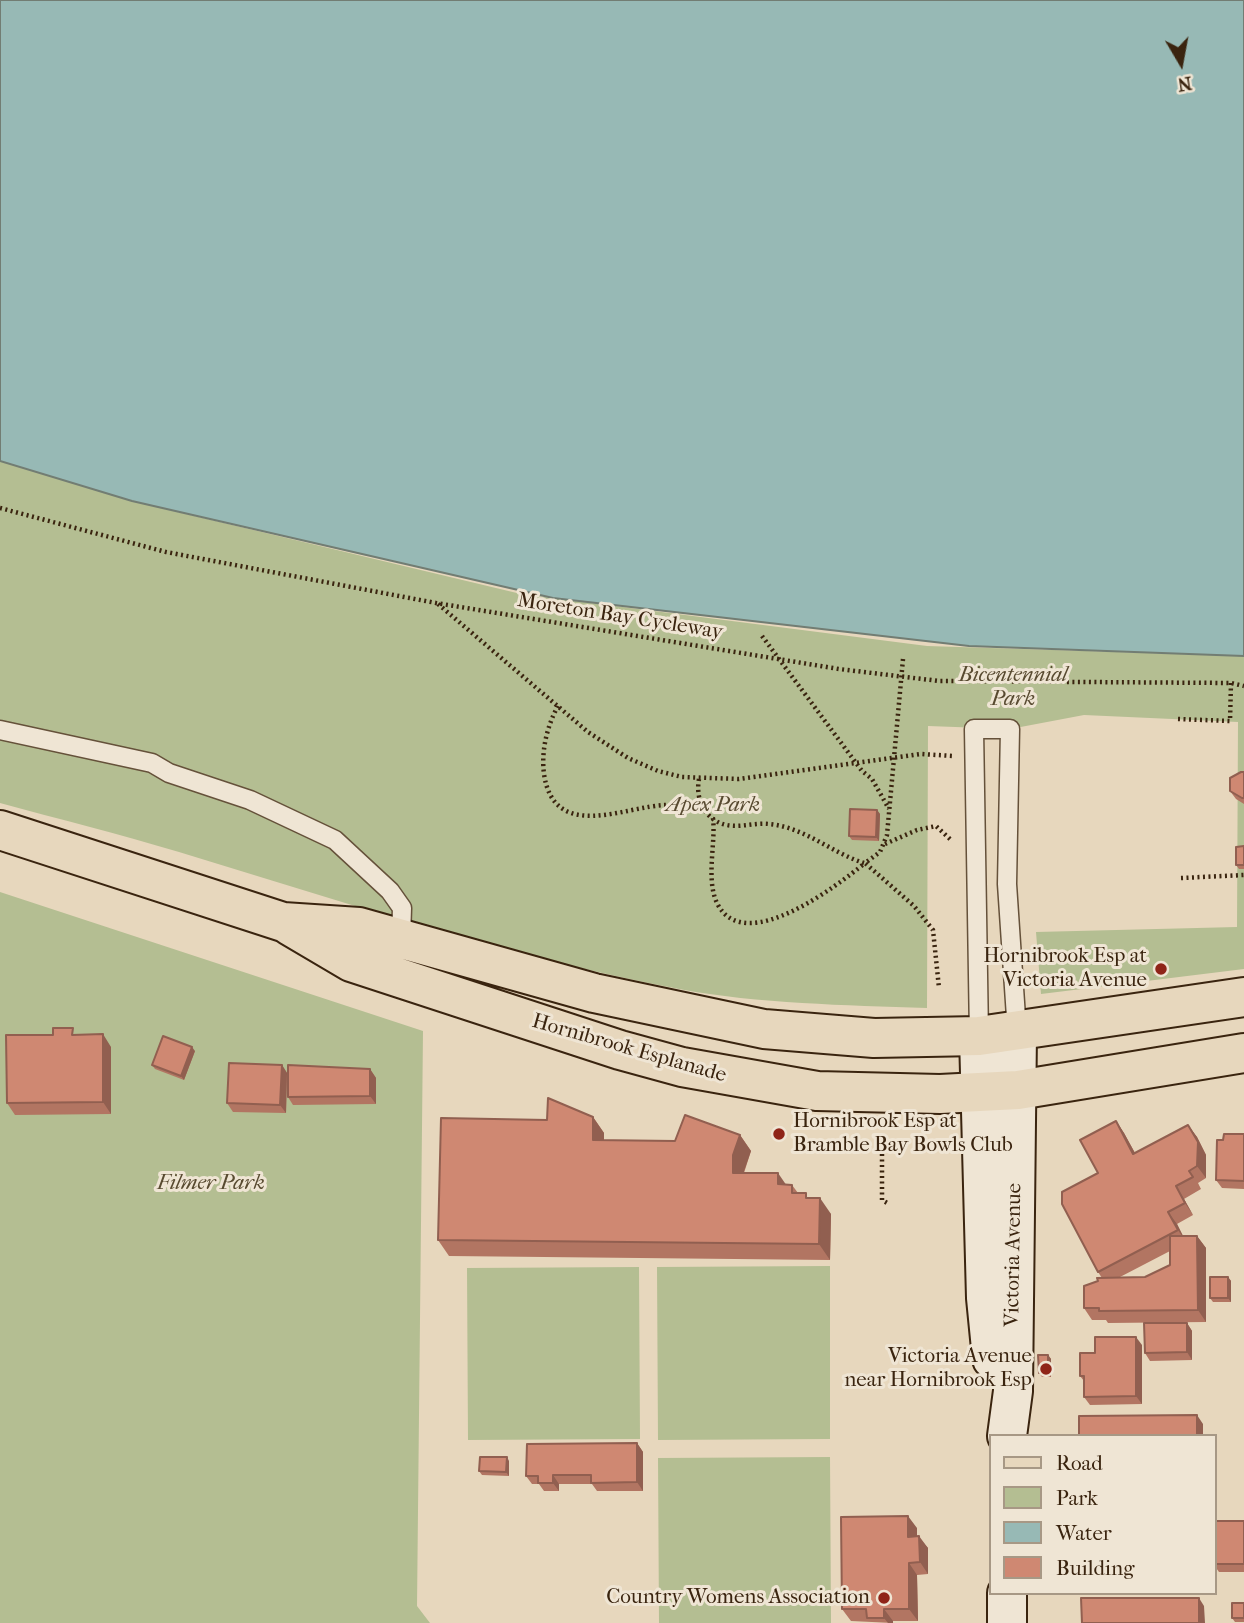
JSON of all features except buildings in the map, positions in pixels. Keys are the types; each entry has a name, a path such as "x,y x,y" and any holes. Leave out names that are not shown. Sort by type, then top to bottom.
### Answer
{"main road":[{"name":"Hornibrook Esplanade","path":"0,830 283,922 351,962 620,1051 682,1067 817,1091 980,1093 1018,1090 1244,1053"},
{"name":"Hornibrook Esplanade","path":"283,922 359,927 594,993 716,1021 827,1035 979,1036 1244,997"},
{"name":"Victoria Avenue","path":"1007,1434 1013,1391 1017,1032"},
{"name":"Victoria Avenue","path":"979,1036 986,1298 996,1390 1007,1434"},
{"path":"1007,1595 1007,1623"}],"lane":[{"path":"979,1036 974,729 1010,729 1007,884 1017,1032"},
{"path":"0,730 152,763 169,773 250,800 335,840 390,891 402,908 401,938"}],"path":[{"name":"Moreton Bay Cycleway","path":"0,508 166,552 436,603 902,677 939,681 1231,683 1244,686"},
{"path":"436,603 588,732 628,758 658,771 699,779 740,779 858,765 921,754 975,756"},
{"path":"762,636 858,765 872,779 890,810"},
{"path":"884,844 890,810 902,659"},
{"path":"1178,719 1230,721 1231,683"},
{"path":"558,706 550,723 543,766 552,796 563,807 589,817 667,805 704,809"},
{"path":"699,779 700,801 713,818 737,827 769,824 788,828 845,857 865,863 914,906 933,930 939,988"},
{"path":"713,818 715,894 724,913 735,919 764,921 793,912 838,885 884,844 917,830 936,826"},
{"path":"1181,878 1244,875"},
{"path":"883,1143 883,1200 888,1204"}],"green space":[{"name":"Apex Park","path":"0,461 132,501 521,594 927,646 1244,656 1244,969 1041,994 1036,932 1237,927 1238,722 1084,715 1010,729 928,726 927,1008 740,998 615,976 490,945 157,845 0,803"},
{"name":"Filmer Park","path":"0,892 423,1031 417,1606 430,1623 0,1623"},
{"path":"830,1266 830,1439 658,1440 657,1267"},
{"path":"639,1267 640,1439 468,1440 467,1268"},
{"path":"830,1457 831,1623 659,1623 658,1458"}],"water":[{"path":"0,0 1244,0 1244,656 969,646 553,598 132,501 0,461"}],"place":[{"name":"Hornibrook Esp at Victoria Avenue","path":"1161,969"},
{"name":"Hornibrook Esp at Bramble Bay Bowls Club","path":"779,1134"},
{"name":"Victoria Avenue near Hornibrook Esp","path":"1046,1369"},
{"name":"Country Womens Association","path":"884,1598"}],"park label":[{"name":"Bicentennial Park","path":"1013,688"}]}
